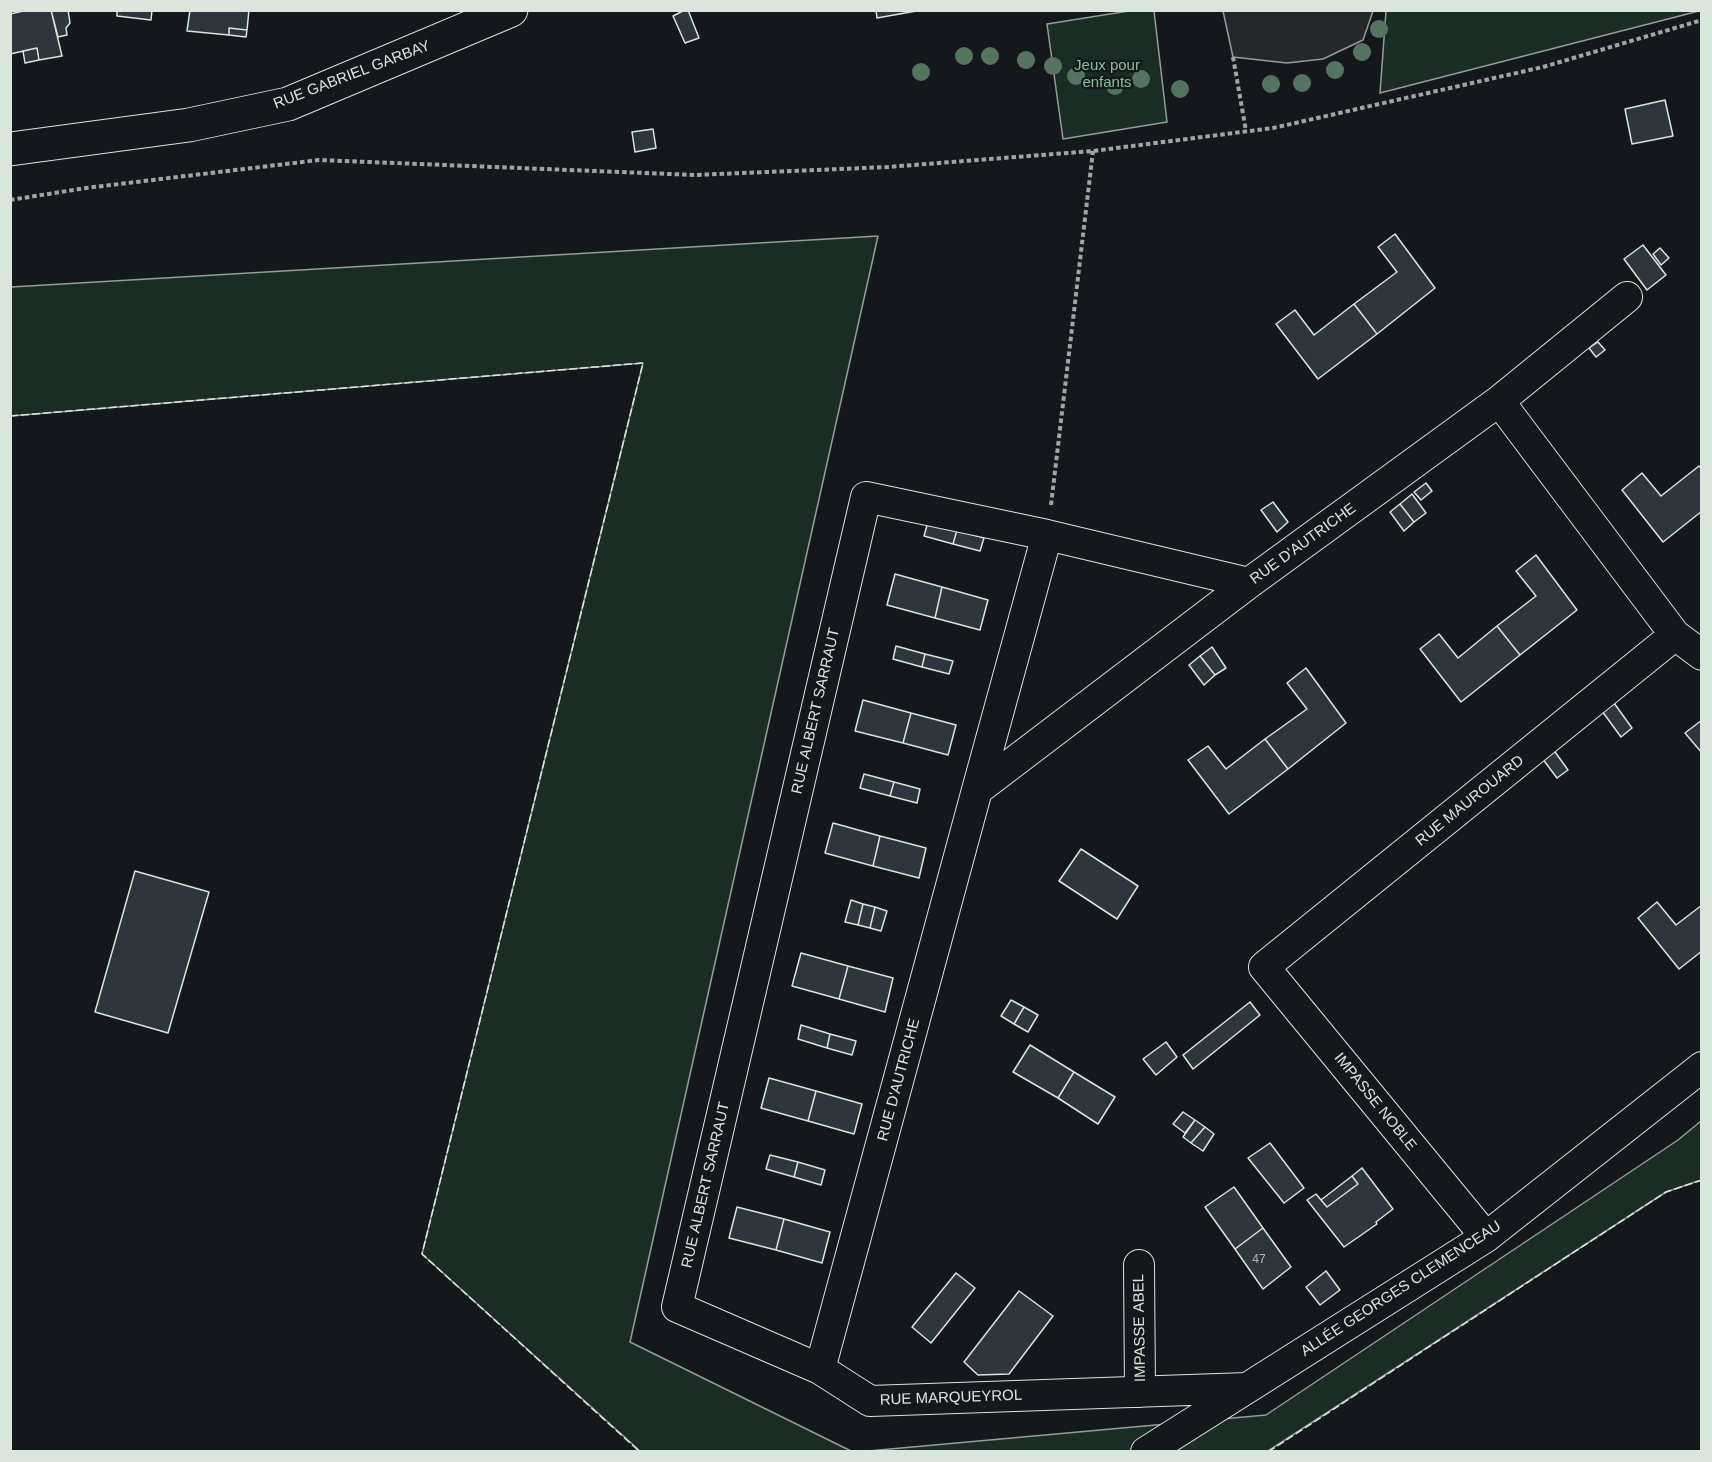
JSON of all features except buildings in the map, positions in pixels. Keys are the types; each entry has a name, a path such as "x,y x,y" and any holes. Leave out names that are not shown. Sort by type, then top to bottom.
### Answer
{"street":[{"name":"RUE GABRIEL GARBAY","path":"10,149 189,125 288,104 511,10"},
{"name":"RUE D'AUTRICHE","path":"977,790 1249,583 1499,401 1627,297"},
{"path":"1499,401 1675,635 1701,656"},
{"name":"RUE ALBERT SARRAUT","path":"677,1307 866,497 1047,535 1249,583"},
{"name":"RUE D'AUTRICHE","path":"820,1370 1047,535"},
{"name":"RUE MAUROUARD","path":"1264,967 1675,635"},
{"name":"IMPASSE NOBLE","path":"1264,967 1486,1237"},
{"name":"ALLÉE GEORGES CLEMENCEAU","path":"1146,1452 1486,1237 1701,1067"},
{"name":"IMPASSE ABEL","path":"1139,1265 1140,1392"},
{"name":"RUE MARQUEYROL","path":"677,1307 820,1370 870,1401 1246,1388"}],"path":[{"path":"10,200 86,188 319,160 695,175 888,167 1094,151 1284,125 1543,67 1701,20"},
{"path":"1233,57 1246,131"},
{"path":"1047,535 1094,151"}],"green space":[{"name":"Jeux pour enfants","path":"1135,10 1154,11 1167,122 1063,139 1047,24"},
{"path":"1386,10 1699,11 1380,93"},
{"path":"878,236 630,1342 851,1451 640,1451 422,1254 643,363 11,416 11,287"},
{"path":"1701,1121 1701,1180 1666,1192 1268,1451 857,1452 1266,1415 1678,1140"}],"shaded area":[{"path":"1223,10 1373,11 1363,40 1323,59 1287,63 1233,57"}],"fence":[{"path":"10,416 643,363 422,1254 640,1452"},
{"path":"1268,1452 1666,1192 1702,1180"}]}
